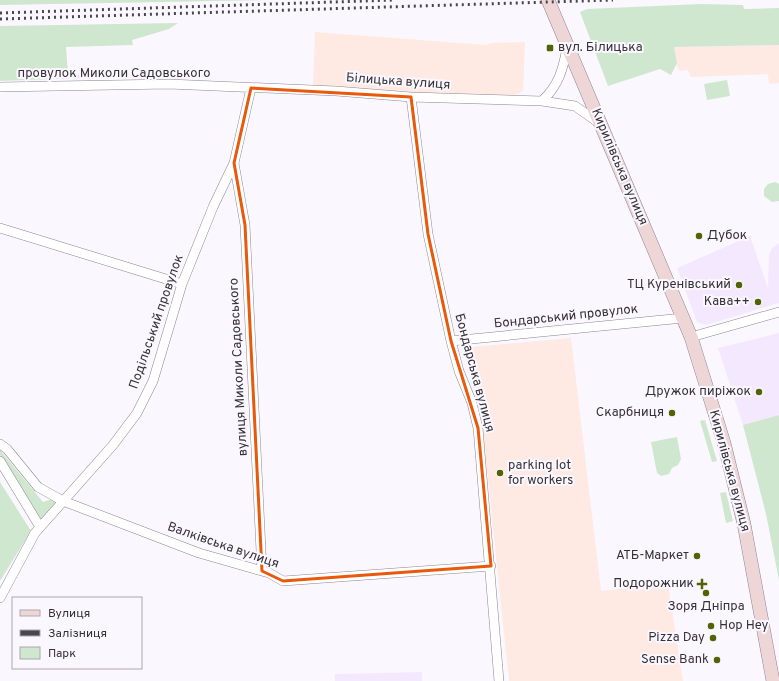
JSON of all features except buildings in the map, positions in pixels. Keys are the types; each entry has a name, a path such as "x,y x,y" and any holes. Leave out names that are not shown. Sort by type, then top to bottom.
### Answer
{"main road":[{"name":"Кирилівська вулиця","path":"548,0 567,48 692,337 724,444 744,524 773,681"}],"street":[{"path":"542,101 552,91 558,82 563,69 567,48"},
{"name":"провулок Миколи Садовського","path":"0,87 169,84 251,88"},
{"name":"Білицька вулиця","path":"251,88 336,91 411,97 542,101 575,106 602,126"},
{"name":"Подільський провулок","path":"0,598 40,527 113,444 137,413 156,373 182,284 213,208 234,163 251,88"},
{"name":"Бондарська вулиця","path":"411,97 428,234 451,341 459,371 472,403 478,428 499,681"},
{"name":"вулиця Миколи Садовського","path":"234,163 245,225 262,571"},
{"path":"0,228 182,284"},
{"path":"692,337 779,312"},
{"name":"Бондарський провулок","path":"451,341 684,318"},
{"name":"Валківська вулиця","path":"0,444 7,449 38,487 64,501 198,553 262,571 283,581 490,566"},
{"path":"0,461 40,527"}],"highlighted area":[{"path":"251,88 411,97 428,234 451,341 478,428 491,566 283,581 262,571 245,225 234,163"}],"shaded area":[{"path":"315,32 486,45 492,43 525,42 523,91 508,98 313,88"},
{"path":"779,45 779,83 769,84 768,74 691,77 688,70 680,71 677,67 674,47"},
{"path":"750,236 768,288 769,255 772,248 779,243 779,303 706,325 697,322 677,268"},
{"path":"779,333 779,415 743,425 718,348"},
{"path":"571,338 601,591 668,584 683,681 509,681 482,423 465,355 466,351 472,347"},
{"path":"422,672 422,681 335,681 335,674"}],"green space":[{"path":"0,0 271,0 0,5"},
{"path":"701,4 743,5 744,9 779,8 779,45 674,47 677,63 671,75 660,69 608,86 580,12 587,9"},
{"path":"178,23 169,29 132,40 133,45 66,47 68,74 82,75 81,78 0,81 0,26"},
{"path":"727,80 730,96 707,100 704,84"},
{"path":"775,182 779,184 779,201 772,202 764,196 764,189 768,184"},
{"path":"779,415 779,580 766,514 743,425"},
{"path":"705,420 717,461 712,462 700,421"},
{"path":"677,437 681,459 678,465 672,468 669,474 661,476 657,473 651,442"},
{"path":"0,450 43,502 52,499 56,502 57,507 43,519 38,518 0,455"},
{"path":"0,482 31,531 0,581"},
{"path":"726,492 733,521 726,523 720,493"}],"railway":[{"path":"0,13 394,0"},
{"path":"0,19 613,0"}],"place":[{"name":"вул. Білицька","path":"550,48"},
{"name":"Дубок","path":"699,236"},
{"name":"ТЦ Куренівський","path":"739,285"},
{"name":"Кава++","path":"758,302"},
{"name":"Дружок пиріжок","path":"759,392"},
{"name":"Скарбниця","path":"672,413"},
{"name":"parking lot for workers","path":"500,473"},
{"name":"АТБ-Маркет","path":"697,556"},
{"name":"Подорожник","path":"702,584"},
{"name":"Зоря Дніпра","path":"706,593"},
{"name":"Hop Hey","path":"711,626"},
{"name":"Pizza Day","path":"713,638"},
{"name":"Sense Bank","path":"717,660"}]}
